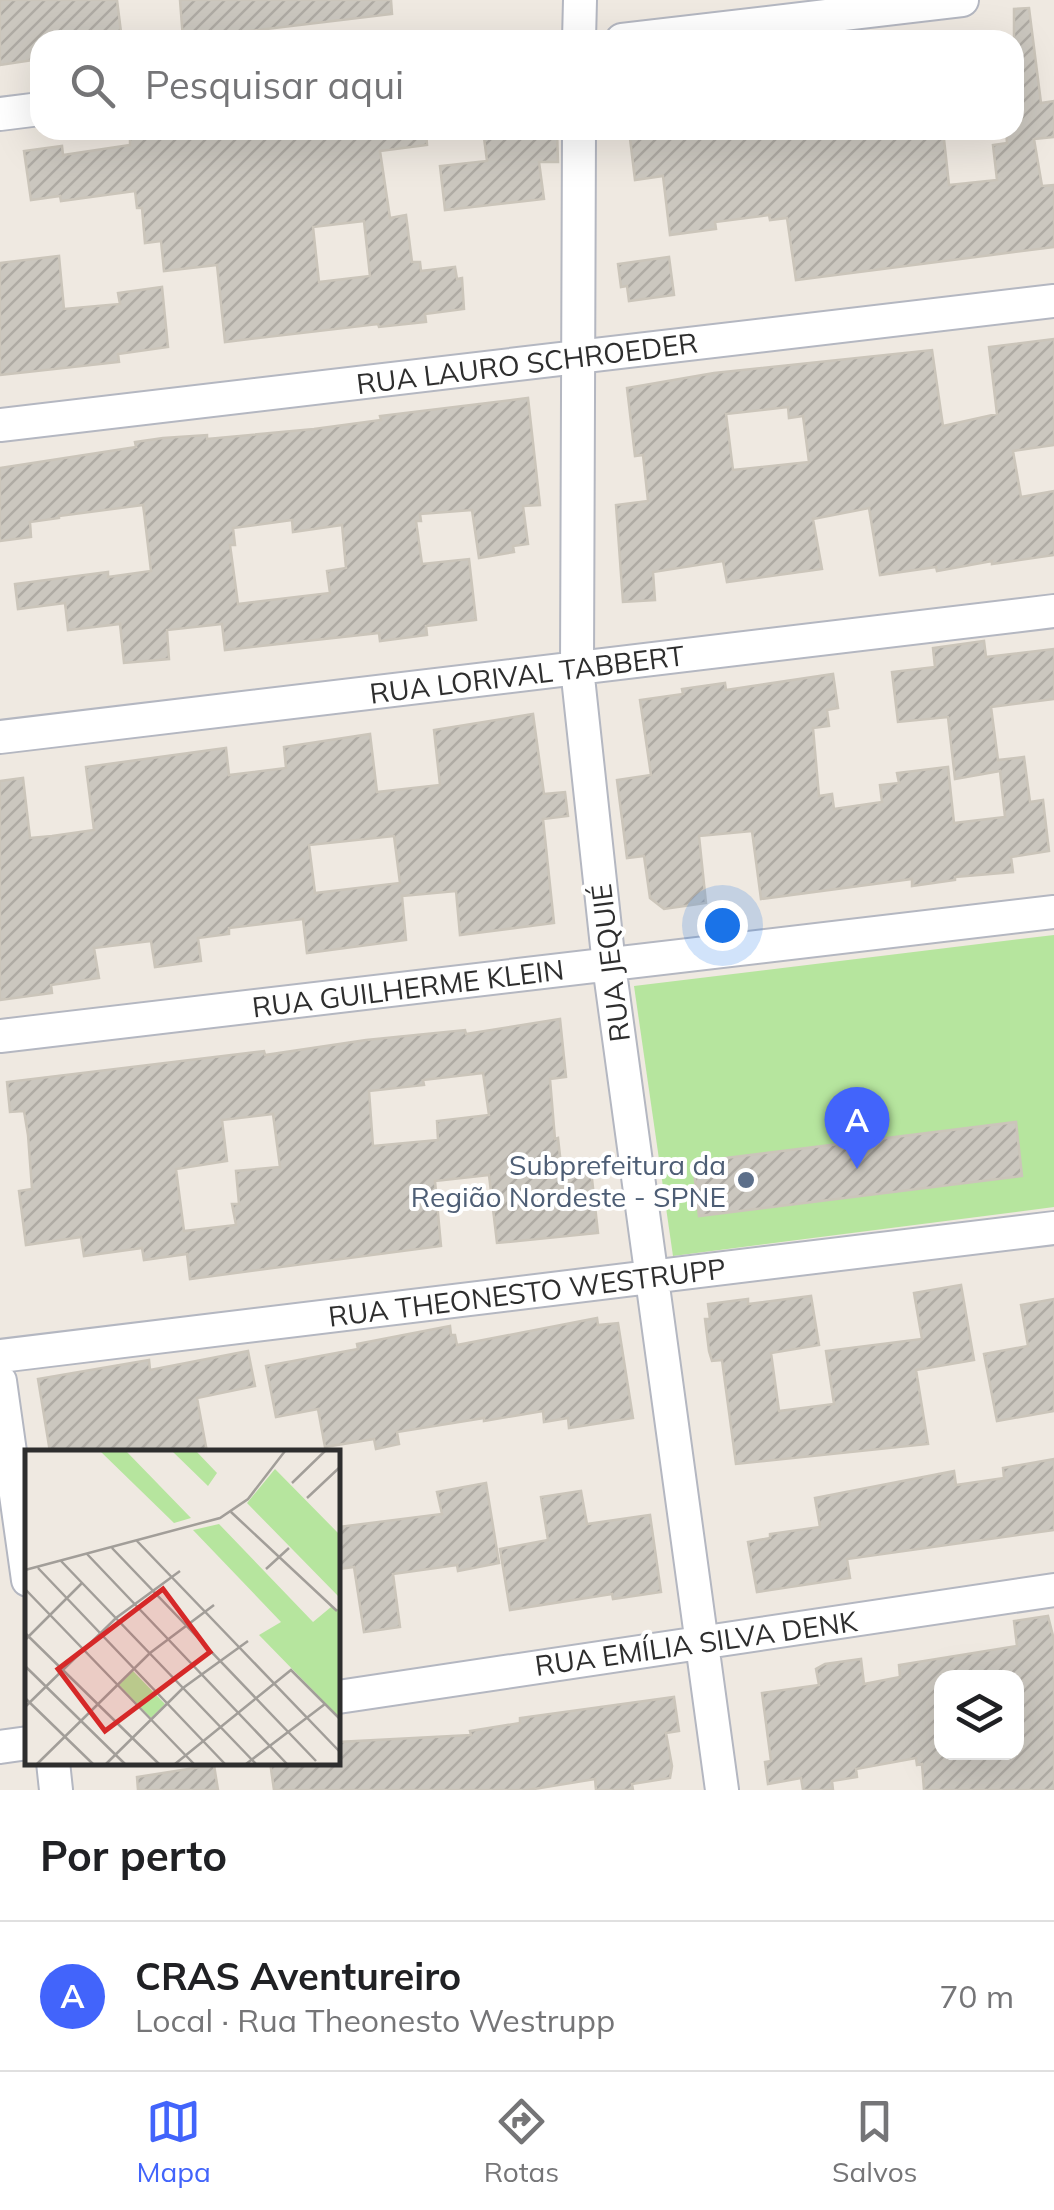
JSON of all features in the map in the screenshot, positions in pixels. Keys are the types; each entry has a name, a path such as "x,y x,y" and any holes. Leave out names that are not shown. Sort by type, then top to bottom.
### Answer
{"street":[{"path":"579,30 580,0"},
{"path":"707,30 962,0"},
{"path":"0,114 30,110"},
{"name":"RUA JEQUIÉ","path":"578,140 576,668 608,965 722,1790"},
{"name":"RUA LAURO SCHROEDER","path":"0,426 1054,301"},
{"name":"RUA LORIVAL TABBERT","path":"0,737 1054,612"},
{"name":"RUA GUILHERME KLEIN","path":"0,1036 1054,912"},
{"name":"RUA THEONESTO WESTRUPP","path":"0,1356 1054,1228"},
{"path":"0,1381 25,1559"},
{"name":"RUA EMÍLIA SILVA DENK","path":"340,1696 1054,1590"},
{"path":"0,1747 25,1743"},
{"path":"53,1765 56,1790"}],"green space":[{"path":"1054,935 1054,1207 673,1256 634,986"}],"building":[{"path":"0,0 117,0 121,30 30,30 30,60 0,65"},
{"path":"180,0 391,0 392,14 258,30 182,30"},
{"path":"1029,8 1041,103 1054,101 1054,137 1034,139 1042,186 1054,185 1054,247 796,280 787,218 770,220 769,215 715,222 716,229 670,235 663,176 635,180 630,140 944,140 949,185 997,180 993,145 1024,140 1024,30 1014,30 1014,9"},
{"path":"130,140 427,140 427,145 380,151 390,218 406,215 412,262 420,262 421,271 455,267 457,279 462,278 464,309 425,314 426,322 225,342 217,265 164,271 161,241 145,243 142,208 137,208 135,191 61,201 60,196 31,200 24,151 62,146 63,155 130,145","holes":["364,221 370,276 319,282 313,227"]},
{"path":"484,140 557,140 558,162 539,162 544,199 445,210 440,166 487,161"},
{"path":"59,256 64,309 120,304 118,293 162,287 168,347 118,354 119,362 0,375 0,263"},
{"path":"669,257 674,295 629,301 627,286 621,287 618,264"},
{"path":"1054,339 1054,445 1013,451 1021,497 1054,491 1054,555 880,575 869,508 813,519 822,569 727,582 723,561 653,572 655,600 623,602 616,505 648,501 643,455 635,456 627,388 714,373 932,350 943,426 997,414 989,347","holes":["788,407 789,418 803,416 809,462 733,470 726,414"]},
{"path":"528,398 540,505 523,506 528,544 513,546 514,552 479,558 472,510 420,514 421,521 416,521 422,564 469,559 476,620 426,626 427,635 380,641 379,633 225,650 222,624 167,630 169,659 124,663 120,624 68,630 65,603 18,609 15,584 108,572 108,577 151,571 144,512 143,505 59,516 30,522 31,537 0,541 0,468 136,447 135,442 163,438 207,435 207,439 314,429 381,420 380,416","holes":["292,520 293,532 342,525 346,568 327,571 330,593 238,604 230,545 235,545 233,528"]},
{"path":"984,641 986,657 1054,649 1054,699 991,707 998,760 1024,757 1030,802 1043,800 1049,851 1011,857 1013,872 955,877 912,886 912,879 761,899 752,831 699,836 706,903 664,909 650,898 644,856 627,858 617,780 651,775 640,700 725,683 726,690 833,674 838,708 827,710 829,726 813,728 819,796 832,794 834,809 882,802 880,785 899,783 897,773 948,767 954,823 1005,817 1000,771 955,779 948,717 898,722 892,672 935,667 933,648"},
{"path":"533,714 544,794 565,792 568,816 543,819 554,923 460,935 456,891 402,896 406,940 307,953 303,919 229,928 229,934 198,938 201,961 155,967 151,941 94,948 99,978 51,985 52,993 0,1000 0,781 23,778 30,838 52,836 94,830 86,767 226,748 229,775 286,768 284,747 370,734 377,792 440,785 434,730","holes":["394,836 400,883 315,893 309,845"]},
{"path":"560,1019 566,1077 550,1079 555,1139 558,1138 561,1165 590,1161 598,1233 497,1243 489,1175 435,1181 441,1246 190,1279 187,1254 144,1260 142,1248 84,1256 81,1237 26,1245 19,1191 32,1189 28,1135 24,1111 10,1112 7,1082 264,1051 265,1055 366,1040 465,1030 466,1034","holes":["483,1073 489,1115 437,1121 438,1140 373,1146 369,1091","273,1114 280,1167 236,1171 239,1204 232,1204 236,1225 184,1231 176,1169 227,1161 222,1120"]},
{"path":"1016,1122 1022,1176 699,1216 693,1162"},
{"path":"961,1285 974,1360 916,1370 928,1444 736,1464 722,1360 712,1361 709,1351 705,1319 710,1319 708,1304 748,1299 748,1304 811,1296 819,1345 771,1353 779,1411 834,1404 826,1351 922,1339 914,1293"},
{"path":"1054,1299 1054,1411 997,1421 984,1354 1028,1346 1021,1305"},
{"path":"597,1318 598,1325 618,1323 633,1418 569,1428 568,1418 544,1422 543,1411 484,1418 397,1432 399,1444 376,1449 374,1439 325,1447 318,1409 276,1417 266,1366 450,1326 457,1345"},
{"path":"248,1351 255,1386 197,1398 207,1450 50,1450 38,1379 149,1360 150,1370"},
{"path":"1054,1459 1054,1530 847,1559 850,1578 757,1592 748,1542 770,1538 770,1534 820,1527 815,1498 954,1471 956,1485 1004,1478 1003,1468"},
{"path":"486,1483 499,1563 458,1571 457,1565 393,1574 400,1627 364,1632 354,1567 340,1569 340,1527 442,1514 437,1492"},
{"path":"581,1491 587,1524 650,1515 661,1592 613,1599 612,1594 510,1610 500,1549 548,1540 541,1497"},
{"path":"1048,1616 1054,1640 1054,1790 924,1790 922,1764 917,1765 916,1758 856,1769 857,1777 832,1781 833,1790 803,1790 801,1778 768,1784 765,1762 771,1761 762,1693 819,1685 816,1669 825,1664 861,1659 864,1684 900,1677 899,1665 1017,1646 1014,1621"},
{"path":"674,1697 679,1731 666,1733 672,1766 670,1778 632,1784 633,1790 596,1790 595,1779 528,1790 274,1790 270,1765 340,1765 340,1742 471,1735 470,1731 520,1723 520,1718"},
{"path":"214,1765 218,1790 138,1790 137,1777"}],"place":[{"name":"CRAS Aventureiro","path":"857,1169"},
{"name":"Subprefeitura da Região Nordeste - SPNE","path":"746,1180"}]}
